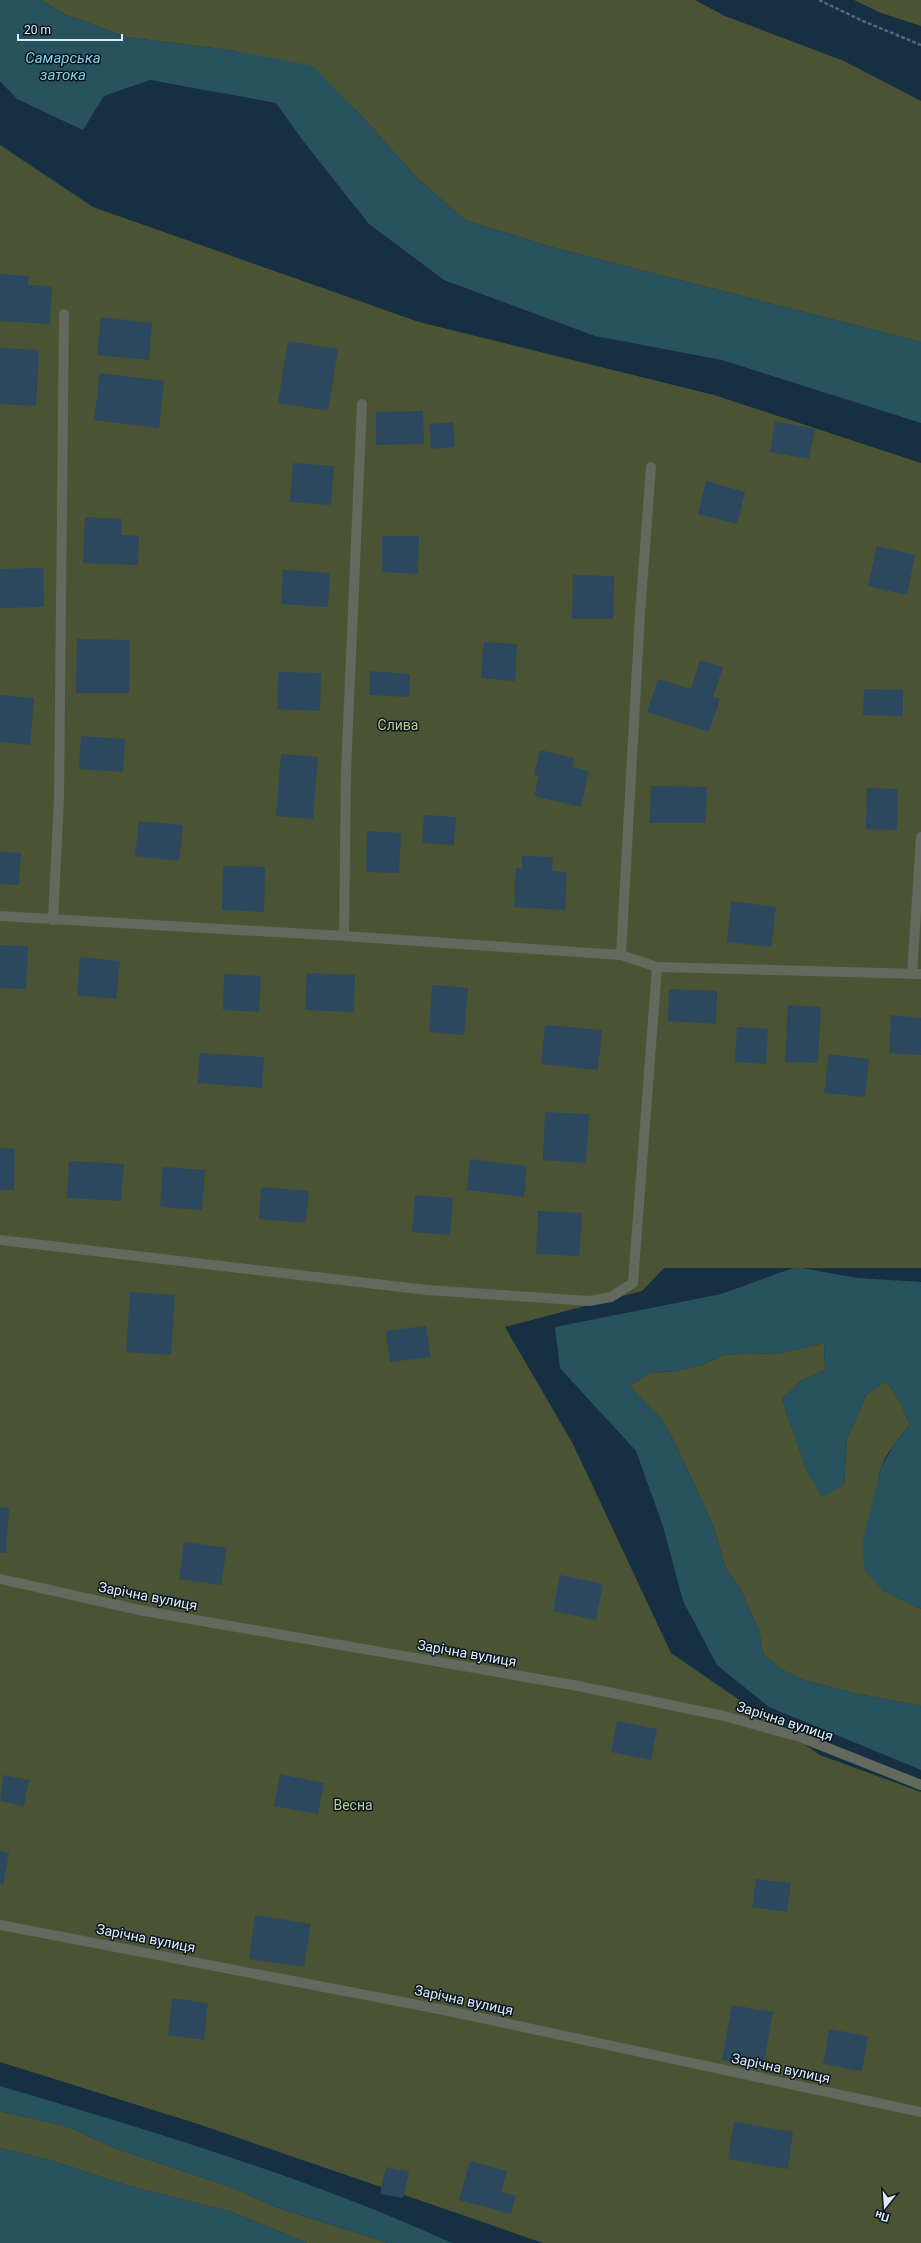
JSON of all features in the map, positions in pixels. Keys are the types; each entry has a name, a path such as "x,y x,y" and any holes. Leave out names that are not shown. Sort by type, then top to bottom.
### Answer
{"lane":[{"path":"53,920 60,798 64,314"},
{"path":"344,936 346,772 362,404"},
{"path":"621,955 640,614 651,467"},
{"path":"0,916 344,936 621,955 657,967 917,974 921,837"},
{"path":"0,1240 427,1290 589,1301 611,1297 634,1283 657,967"},
{"name":"Зарічна вулиця","path":"0,1579 144,1611 578,1686 724,1716 800,1737 921,1785"},
{"name":"Зарічна вулиця","path":"0,1925 438,2009 921,2112"}],"path":[{"path":"819,0 863,21 921,45"}],"green space":[{"path":"41,0 695,0 725,16 844,61 921,101 921,342 551,247 465,220 417,178 356,110 236,51 126,37 64,14"},
{"path":"854,0 921,0 921,26 881,13"},
{"path":"0,145 93,207 419,322 714,395 921,463 921,1268 664,1268 642,1291 505,1327 573,1444 671,1653 820,1755 921,1792 921,2243 543,2243 198,2124 0,2062"},
{"path":"824,1343 825,1370 801,1381 782,1399 808,1474 844,1485 847,1439 866,1395 886,1381 901,1403 910,1425 890,1451 881,1468 876,1496 876,1512 882,1590 921,1609 921,1706 853,1693 804,1680 782,1670 763,1654 759,1631 740,1588 726,1569 713,1525 674,1441 662,1420 629,1386 650,1373 676,1371 701,1365 724,1355 749,1353 775,1354"},
{"path":"0,2111 69,2127 114,2148 233,2188 276,2207 388,2243 307,2243 232,2212 129,2186 53,2161 0,2148"}],"water":[{"name":"Самарська затока","path":"0,0 41,0 64,14 126,37 236,51 313,66 356,110 417,178 465,220 551,247 921,342 921,423 722,360 595,336 444,280 369,224 304,142 276,103 150,80 104,96 83,130 17,99 0,81"},
{"path":"796,1267 857,1278 921,1282 921,1609 882,1590 865,1571 862,1545 881,1468 894,1445 910,1425 901,1403 886,1381 866,1395 847,1439 844,1485 822,1497 808,1474 782,1399 801,1381 825,1370 824,1343 775,1354 749,1353 724,1355 701,1365 676,1371 650,1373 629,1386 662,1420 674,1441 713,1525 726,1569 740,1588 759,1631 763,1654 782,1670 804,1680 853,1693 921,1706 921,1770 769,1707 717,1665 683,1601 663,1526 636,1451 560,1368 555,1327 721,1294"},
{"path":"0,2086 172,2138 285,2176 397,2219 452,2243 388,2243 276,2207 233,2188 114,2148 69,2127 0,2111"},
{"path":"0,2148 53,2161 129,2186 232,2212 307,2243 0,2243"}],"building":[{"path":"0,274 29,276 28,285 52,286 50,324 0,321"},
{"path":"101,317 152,323 149,360 97,355"},
{"path":"288,341 338,349 328,411 278,403"},
{"path":"0,348 39,350 36,406 0,404"},
{"path":"100,373 164,381 159,428 94,420"},
{"path":"423,411 424,444 376,445 376,412"},
{"path":"775,421 815,429 809,459 770,452"},
{"path":"453,422 455,447 431,449 429,424"},
{"path":"293,463 334,466 331,505 290,502"},
{"path":"706,481 745,492 737,524 698,514"},
{"path":"85,517 122,519 121,535 139,536 138,565 83,563"},
{"path":"382,536 419,536 418,574 382,572"},
{"path":"877,546 915,555 907,595 868,586"},
{"path":"43,568 44,607 0,608 0,569"},
{"path":"283,570 330,573 328,607 281,604"},
{"path":"573,575 614,576 613,619 572,619"},
{"path":"77,639 130,640 129,693 76,693"},
{"path":"484,642 517,644 515,681 481,678"},
{"path":"700,660 723,667 713,697 720,699 709,732 647,712 658,679 691,689"},
{"path":"370,671 410,674 410,697 369,695"},
{"path":"278,672 321,673 320,711 277,709"},
{"path":"864,689 903,690 903,716 863,715"},
{"path":"0,695 34,698 30,745 0,742"},
{"path":"81,736 125,739 123,772 79,769"},
{"path":"540,750 574,758 572,767 589,771 581,807 534,796 539,776 534,775"},
{"path":"281,754 318,757 313,819 276,816"},
{"path":"651,786 707,787 706,823 650,823"},
{"path":"867,788 898,789 897,830 866,829"},
{"path":"424,815 456,817 454,845 422,843"},
{"path":"139,821 183,825 179,861 135,856"},
{"path":"367,831 401,833 399,873 366,872"},
{"path":"0,852 21,853 19,885 0,884"},
{"path":"522,856 553,857 552,871 567,872 565,910 514,907 516,868 522,869"},
{"path":"223,866 265,867 264,912 222,910"},
{"path":"731,901 776,907 771,947 727,942"},
{"path":"0,945 28,946 26,989 0,988"},
{"path":"80,957 120,961 116,999 77,995"},
{"path":"307,973 355,975 354,1012 305,1010"},
{"path":"224,974 261,976 259,1012 223,1010"},
{"path":"432,985 468,988 464,1035 429,1032"},
{"path":"669,989 717,991 716,1024 668,1021"},
{"path":"788,1005 821,1007 818,1063 785,1062"},
{"path":"891,1015 921,1018 921,1055 889,1053"},
{"path":"545,1025 602,1030 598,1070 541,1064"},
{"path":"737,1027 768,1029 766,1064 735,1062"},
{"path":"200,1053 264,1057 262,1088 197,1083"},
{"path":"829,1054 869,1059 865,1097 824,1093"},
{"path":"545,1112 589,1114 586,1163 543,1160"},
{"path":"0,1148 15,1149 14,1190 0,1190"},
{"path":"470,1159 527,1166 524,1197 467,1190"},
{"path":"69,1161 124,1164 121,1201 67,1198"},
{"path":"163,1167 205,1170 202,1210 160,1207"},
{"path":"261,1187 309,1191 306,1223 259,1219"},
{"path":"415,1195 453,1198 450,1235 412,1232"},
{"path":"538,1211 582,1213 579,1256 536,1254"},
{"path":"130,1292 175,1295 171,1355 126,1352"},
{"path":"426,1326 431,1357 390,1362 386,1331"},
{"path":"0,1507 9,1508 6,1553 0,1553"},
{"path":"184,1542 227,1548 221,1585 179,1579"},
{"path":"560,1575 603,1584 596,1620 553,1611"},
{"path":"617,1721 657,1729 651,1760 611,1752"},
{"path":"280,1774 324,1783 318,1814 274,1806"},
{"path":"3,1775 29,1780 24,1806 0,1801"},
{"path":"0,1851 9,1853 3,1885 0,1884"},
{"path":"756,1879 791,1883 787,1912 752,1907"},
{"path":"255,1915 311,1924 304,1967 249,1959"},
{"path":"172,1998 208,2003 204,2040 168,2035"},
{"path":"732,2005 773,2012 763,2068 722,2060"},
{"path":"829,2029 868,2036 862,2071 823,2064"},
{"path":"734,2122 793,2132 788,2169 728,2159"},
{"path":"470,2161 507,2171 501,2192 516,2196 511,2214 459,2200"},
{"path":"386,2167 409,2172 403,2198 380,2194"}],"park label":[{"name":"Слива","path":"398,725"},
{"name":"Весна","path":"353,1805"}]}
